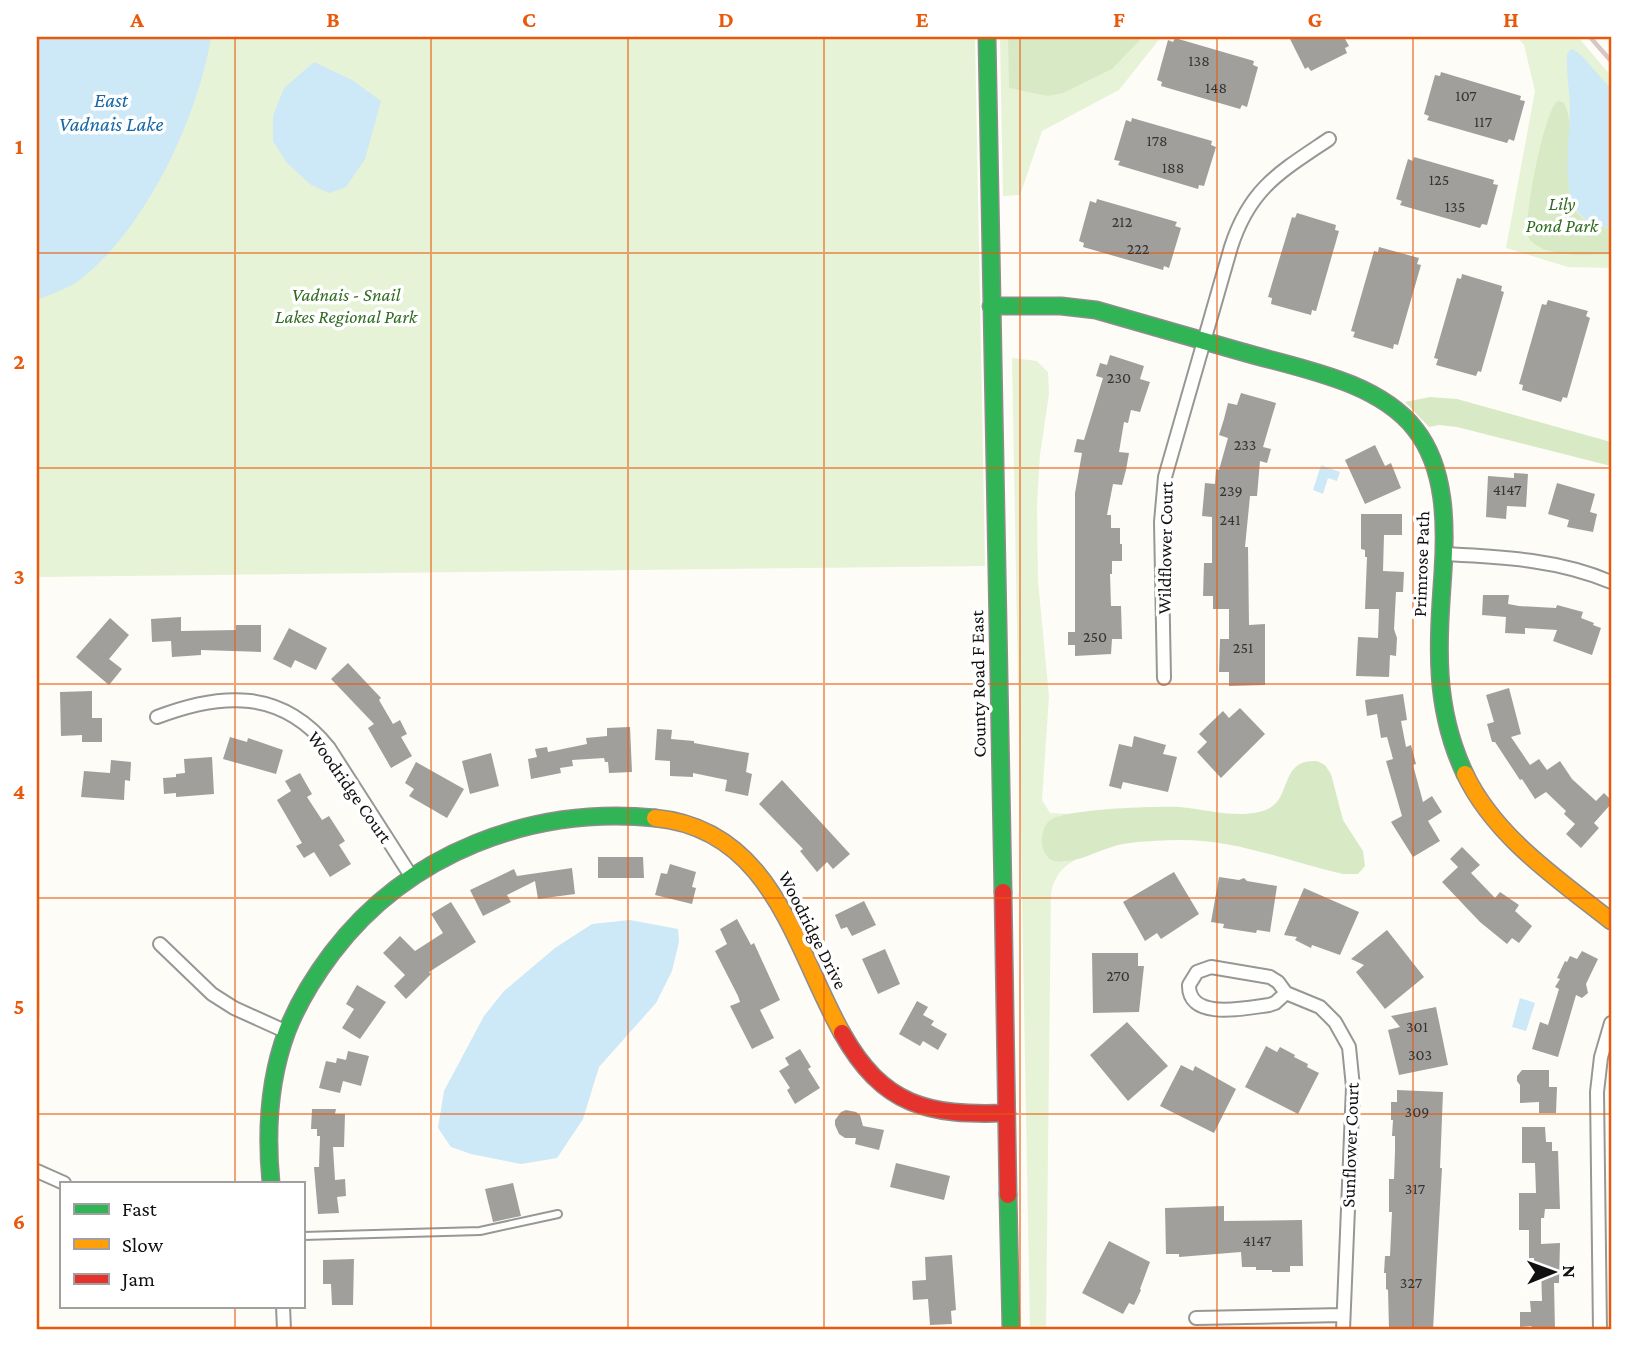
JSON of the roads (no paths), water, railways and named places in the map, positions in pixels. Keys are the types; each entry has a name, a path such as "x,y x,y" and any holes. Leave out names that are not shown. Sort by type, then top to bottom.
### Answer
{"street":[{"name":"County Road F East","path":"986,37 1011,1330"},
{"name":"Wildflower Court","path":"1164,678 1161,522 1163,493 1169,462 1236,232 1249,206 1272,179 1329,139"},
{"name":"Primrose Path","path":"991,306 1090,309 1356,386 1376,395 1399,413 1423,442 1438,474 1445,510 1438,646 1439,680 1444,718 1460,765 1483,806 1511,840 1611,921"},
{"path":"1443,554 1541,561 1574,568 1611,582"},
{"name":"Woodridge Court","path":"157,717 190,704 246,701 284,710 301,720 329,748 411,876"},
{"name":"Woodridge Drive","path":"271,1182 269,1138 272,1102 287,1032 331,955 385,897 411,876 469,845 507,832 545,822 584,817 663,819 695,826 732,846 750,862 778,900 844,1038 854,1055 875,1079 902,1099 924,1108 946,1113 1007,1113"},
{"path":"160,944 212,994 242,1012 287,1032"},
{"name":"Sunflower Court","path":"1286,993 1269,1005 1211,1009 1201,1007 1193,1000 1189,985 1197,972 1211,967 1273,978 1286,993 1308,1000 1326,1012 1343,1034 1351,1054 1353,1087 1343,1330"},
{"path":"1600,1330 1597,1092 1601,1057 1611,1023"},
{"path":"37,1171 62,1182"},
{"path":"283,1308 284,1330"},
{"path":"1196,1318 1343,1315"}],"lane":[{"path":"304,1236 480,1231 558,1214"}],"water":[{"name":"East Vadnais Lake","path":"37,37 211,37 194,102 181,136 147,201 105,257 81,279 37,300"},
{"path":"1573,49 1611,89 1611,228 1592,223 1580,214 1572,200 1568,183 1570,110 1567,55"},
{"path":"314,62 352,80 381,101 365,159 346,187 329,193 311,185 286,162 273,141 273,116 284,88"},
{"path":"1321,465 1340,472 1337,481 1328,478 1323,494 1313,490"},
{"path":"630,920 678,929 679,942 672,971 656,1003 599,1067 583,1119 557,1158 521,1164 451,1147 438,1128 444,1091 484,1016 504,991 555,948 592,924"},
{"path":"1520,998 1535,1003 1526,1031 1512,1027"}],"railway":[{"path":"1590,37 1611,61"}],"park label":[{"name":"Lily Pond Park","path":"1562,214"},
{"name":"Vadnais - Snail Lakes Regional Park","path":"346,305"}]}
